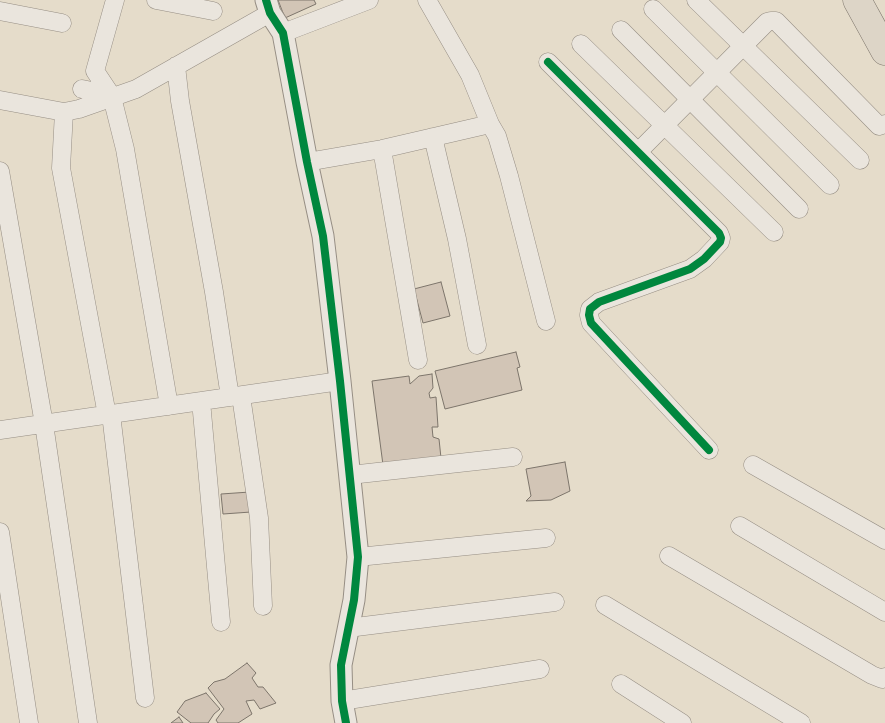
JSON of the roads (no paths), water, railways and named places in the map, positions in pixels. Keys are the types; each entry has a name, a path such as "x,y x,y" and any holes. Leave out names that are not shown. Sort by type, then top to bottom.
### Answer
{"main road":[{"path":"857,0 884,49"}],"street":[{"path":"82,89 111,95 95,71 114,0"},
{"path":"156,0 213,11"},
{"path":"283,32 369,0"},
{"path":"427,0 470,75 490,124 497,136 546,320"},
{"path":"696,0 860,160"},
{"path":"0,100 64,112 112,98 136,89 176,66 268,6 283,32 323,236 358,557 354,600 341,665 342,701 346,723"},
{"path":"652,9 830,185"},
{"path":"0,11 62,23"},
{"path":"638,152 767,22 776,21 879,126 885,124"},
{"path":"620,30 799,209"},
{"path":"581,44 774,232"},
{"path":"548,62 719,233 720,242 704,259 690,269 599,302 590,309 589,315 591,323 709,450"},
{"path":"176,66 180,101 214,292 259,518 263,606"},
{"path":"112,98 125,149 169,406"},
{"path":"64,112 61,168 109,415 145,698"},
{"path":"307,162 382,149 490,124"},
{"path":"433,137 457,239 477,345"},
{"path":"382,149 418,360"},
{"path":"0,171 44,424 88,723"},
{"path":"0,430 340,381"},
{"path":"201,401 221,622"},
{"path":"350,475 514,457"},
{"path":"753,465 885,540"},
{"path":"740,526 885,612"},
{"path":"0,532 29,723"},
{"path":"358,557 546,538"},
{"path":"669,556 872,675 885,677"},
{"path":"348,628 555,602"},
{"path":"606,605 801,723"},
{"path":"342,701 540,669"},
{"path":"621,684 682,723"}]}
